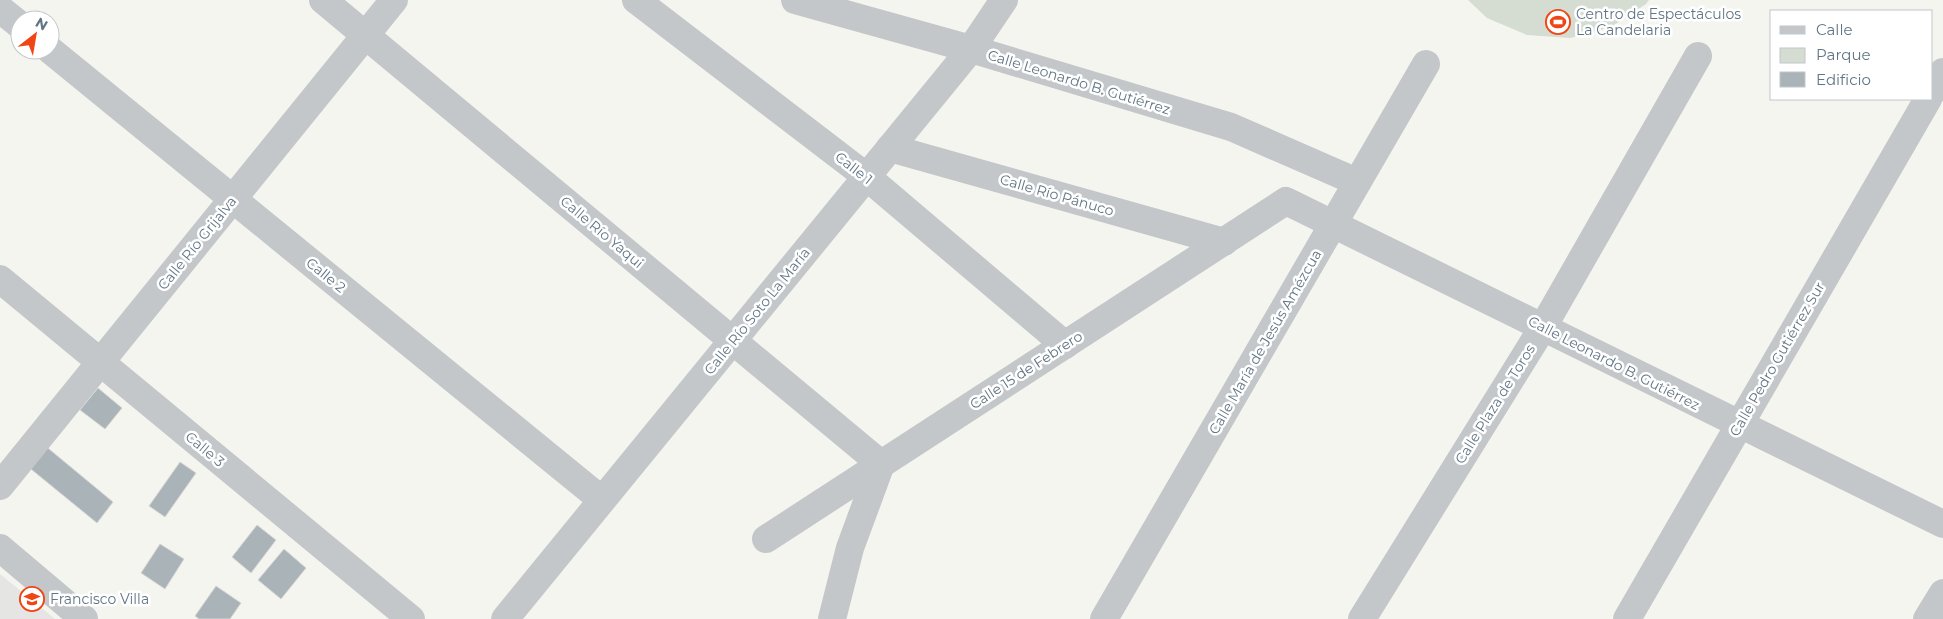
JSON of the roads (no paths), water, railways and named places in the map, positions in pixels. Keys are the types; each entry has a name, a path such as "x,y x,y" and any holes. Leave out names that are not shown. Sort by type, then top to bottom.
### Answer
{"street":[{"name":"Calle Río Yaqui","path":"324,0 881,464"},
{"name":"Calle Río Grijalva","path":"0,486 394,0"},
{"name":"Calle 1","path":"636,0 866,177 1065,345"},
{"name":"Calle Leonardo B. Gutiérrez","path":"795,0 971,49 1231,127 1358,182"},
{"name":"Calle Río Soto La María","path":"505,619 971,49 1004,0"},
{"path":"0,9 10,17"},
{"name":"Calle Plaza de Toros","path":"1362,619 1543,327 1698,56"},
{"name":"Calle 2","path":"60,58 602,500"},
{"name":"Calle María de Jesús Amézcua","path":"1104,619 1426,64"},
{"path":"1933,90 1943,72"},
{"name":"Calle Pedro Gutiérrez Sur","path":"1627,619 1927,100"},
{"name":"Calle Río Pánuco","path":"890,148 1224,242"},
{"name":"Calle Leonardo B. Gutiérrez","path":"1286,201 1738,425 1943,524"},
{"name":"Calle 15 de Febrero","path":"766,539 1286,201"},
{"name":"Calle 3","path":"0,279 411,619"},
{"path":"832,619 850,548 881,464"},
{"path":"0,548 84,619"},
{"path":"1927,619 1943,593"}],"place":[{"name":"Centro de Espectáculos La Candelaria","path":"1558,22"},
{"name":"Francisco Villa","path":"32,599"}]}
